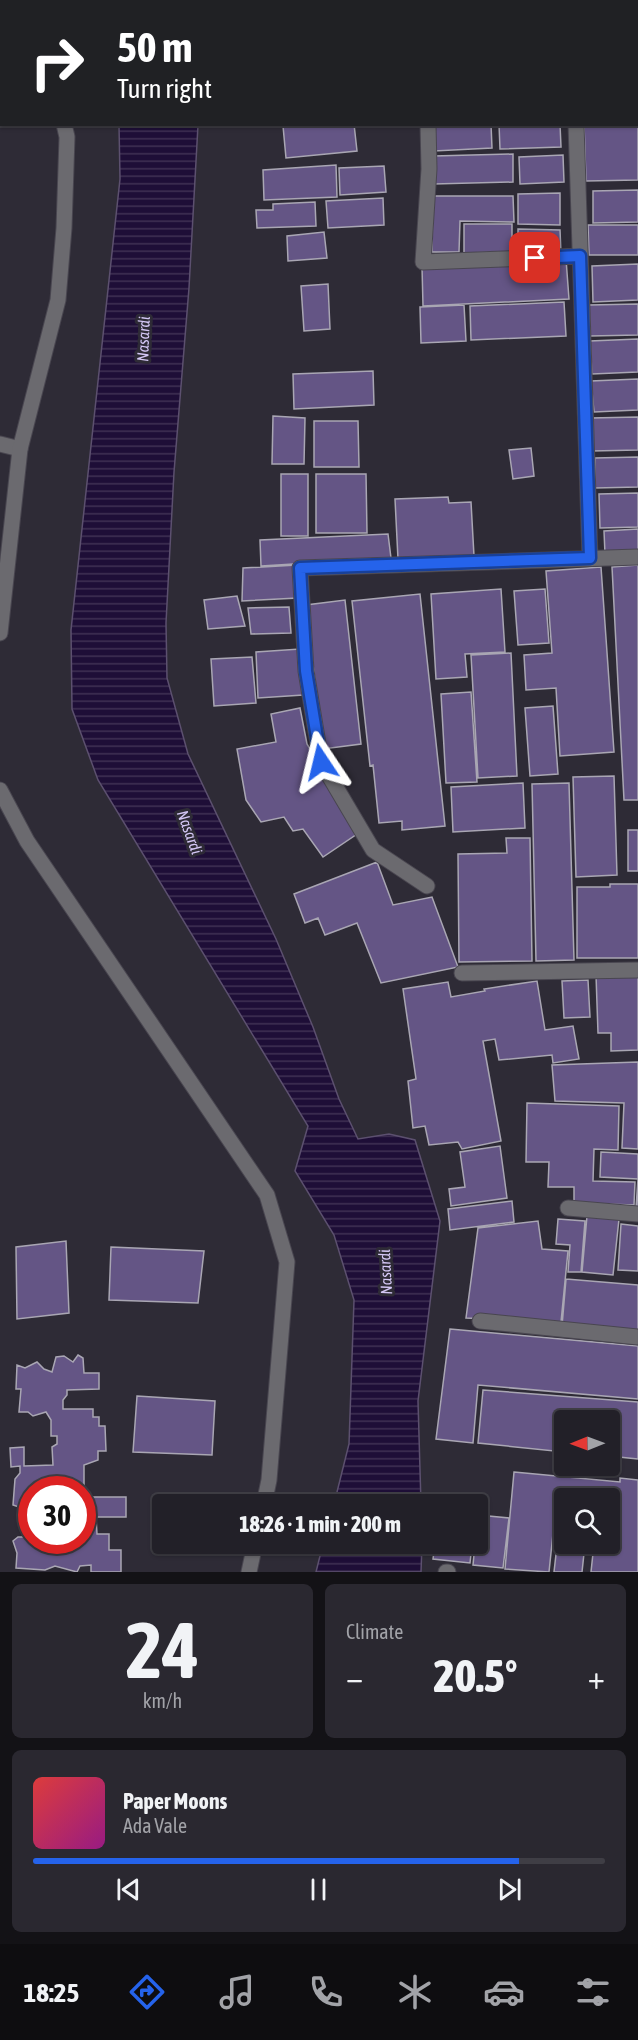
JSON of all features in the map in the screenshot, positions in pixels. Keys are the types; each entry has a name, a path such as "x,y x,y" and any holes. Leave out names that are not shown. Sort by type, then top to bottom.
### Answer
{"street":[{"path":"0,633 20,449 58,300 67,149 64,126"},
{"path":"428,126 429,168 423,262 580,256"},
{"path":"576,126 590,558"},
{"path":"0,444 20,449"},
{"path":"427,886 374,850 321,762 306,671 300,568 638,557"},
{"path":"0,790 27,841 267,1195 287,1262 266,1494"},
{"path":"462,973 638,970"},
{"path":"568,1208 638,1214"},
{"path":"480,1321 638,1337"},
{"path":"249,1572 253,1554"}],"water":[{"name":"Nasardi","path":"119,126 198,126 189,288 174,472 166,623 167,678 188,754 276,939 313,1027 339,1099 358,1139 389,1134 415,1140 440,1221 418,1401 421,1494 336,1494 349,1444 354,1300 334,1235 295,1171 308,1126 98,780 72,709 71,630 120,179"},
{"path":"320,1554 422,1554 421,1572 316,1572"}],"building":[{"path":"283,126 354,126 357,151 286,158"},
{"path":"433,126 491,126 492,148 434,151"},
{"path":"499,126 560,126 561,147 500,149"},
{"path":"584,126 638,126 638,180 586,181"},
{"path":"513,154 513,182 434,184 434,156"},
{"path":"563,155 564,182 520,184 519,157"},
{"path":"336,165 337,197 264,200 263,170"},
{"path":"384,166 386,192 340,195 339,168"},
{"path":"638,190 638,222 593,223 593,191"},
{"path":"560,193 560,225 518,224 518,194"},
{"path":"433,196 513,196 514,222 460,221 459,252 432,252"},
{"path":"383,198 384,225 328,228 326,201"},
{"path":"315,202 316,226 257,228 256,210 273,210 273,204"},
{"path":"464,224 512,224 512,252 464,253"},
{"path":"588,225 638,225 638,255 589,255"},
{"path":"518,229 560,230 561,253 518,253"},
{"path":"324,232 327,258 288,261 287,236"},
{"path":"566,259 569,299 423,306 422,267"},
{"path":"638,264 638,300 593,302 592,266"},
{"path":"328,284 330,329 304,331 301,286"},
{"path":"564,302 566,336 471,340 470,306"},
{"path":"638,304 638,335 590,336 589,305"},
{"path":"464,305 466,341 421,343 420,307"},
{"path":"638,339 638,372 592,374 590,341"},
{"path":"373,371 374,405 294,409 293,374"},
{"path":"638,379 638,410 594,412 591,381"},
{"path":"273,416 305,418 304,464 272,464"},
{"path":"638,417 638,450 592,451 591,418"},
{"path":"314,421 358,421 359,467 314,467"},
{"path":"531,448 534,476 513,479 509,450"},
{"path":"638,457 638,487 595,488 595,458"},
{"path":"281,474 308,474 308,536 281,536"},
{"path":"316,474 366,474 367,533 316,533"},
{"path":"638,493 638,527 600,528 599,494"},
{"path":"448,497 449,503 471,502 474,556 398,559 395,499"},
{"path":"638,529 638,553 605,554 604,531"},
{"path":"388,534 391,558 261,566 260,540"},
{"path":"297,565 298,598 242,601 243,568"},
{"path":"638,565 638,800 624,800 612,567"},
{"path":"601,567 614,752 560,756 556,688 526,690 524,655 552,653 546,571"},
{"path":"501,589 505,652 465,654 467,677 436,679 431,594"},
{"path":"545,589 549,643 518,645 514,591"},
{"path":"420,594 445,826 402,830 402,821 379,823 373,765 370,766 352,601"},
{"path":"237,596 245,626 208,629 204,600"},
{"path":"345,600 361,744 323,749 306,605"},
{"path":"289,607 291,633 251,634 248,608"},
{"path":"300,649 303,695 258,698 256,652"},
{"path":"511,653 517,776 478,778 471,655"},
{"path":"252,657 256,703 214,706 211,659"},
{"path":"471,692 477,782 446,783 441,694"},
{"path":"553,706 558,774 530,776 525,708"},
{"path":"300,708 307,744 360,832 323,857 303,829 293,831 284,817 261,822 246,800 237,749 276,742 271,714"},
{"path":"614,776 617,875 576,877 573,777"},
{"path":"523,783 525,828 453,832 451,787"},
{"path":"569,783 574,960 536,961 532,784"},
{"path":"628,830 638,830 638,871 628,871"},
{"path":"506,838 530,838 532,961 459,962 458,854 507,853"},
{"path":"377,862 393,905 432,897 458,967 381,983 357,923 325,935 318,918 305,923 294,894"},
{"path":"610,884 638,884 638,958 577,958 577,887 610,887"},
{"path":"638,974 638,1050 611,1051 611,1033 598,1033 596,975"},
{"path":"588,980 590,1017 564,1018 562,981"},
{"path":"537,981 545,1030 573,1026 579,1059 553,1063 552,1055 499,1060 495,1039 483,1041 501,1141 462,1149 458,1142 429,1145 425,1126 413,1128 408,1081 416,1079 403,989 448,982 451,997 485,991 484,989"},
{"path":"638,1062 638,1149 622,1148 624,1103 555,1101 552,1065"},
{"path":"527,1103 619,1106 618,1150 594,1149 593,1181 635,1182 634,1205 574,1203 574,1187 548,1187 549,1162 526,1162"},
{"path":"500,1146 507,1198 451,1206 449,1189 465,1187 460,1152"},
{"path":"601,1152 638,1154 638,1179 600,1177"},
{"path":"638,1179 638,1208 636,1208"},
{"path":"512,1201 514,1222 450,1230 448,1209"},
{"path":"587,1216 619,1219 613,1275 582,1272"},
{"path":"558,1219 585,1221 581,1272 568,1272 570,1245 556,1244"},
{"path":"538,1221 542,1249 568,1251 561,1322 466,1318 478,1228"},
{"path":"621,1224 638,1226 638,1271 618,1270"},
{"path":"66,1241 69,1313 17,1319 16,1247"},
{"path":"111,1247 204,1251 198,1303 109,1300"},
{"path":"566,1279 638,1285 638,1332 562,1326"},
{"path":"450,1329 638,1346 638,1399 478,1385 473,1443 436,1439"},
{"path":"78,1355 83,1358 84,1373 99,1373 99,1389 67,1390 67,1395 63,1400 63,1409 93,1409 93,1417 99,1417 99,1426 105,1426 106,1451 98,1451 98,1460 84,1465 84,1476 18,1476 18,1507 13,1505 15,1479 20,1473 20,1466 11,1467 10,1448 24,1447 24,1466 53,1465 52,1447 57,1444 57,1436 51,1436 51,1420 46,1412 33,1416 28,1412 19,1412 21,1389 16,1389 17,1365 25,1368 37,1362 44,1369 52,1372 56,1357 64,1356 73,1362"},
{"path":"483,1390 638,1402 638,1459 620,1457 620,1410 554,1410 554,1451 478,1443"},
{"path":"137,1396 215,1401 212,1455 133,1452"},
{"path":"514,1472 620,1482 620,1478 638,1480 638,1572 591,1572 593,1554 620,1554 620,1488 554,1488 554,1524 549,1572 505,1569"},
{"path":"96,1497 126,1497 126,1517 96,1517"},
{"path":"488,1516 509,1518 503,1568 473,1565 474,1554 488,1554"},
{"path":"96,1517 97,1534 109,1534 109,1550 121,1550 121,1572 91,1572 91,1565 80,1566 77,1572 55,1566 45,1570 16,1568 17,1553 13,1541 18,1537 18,1554 96,1554"},
{"path":"434,1554 471,1554 470,1563 433,1559"},
{"path":"556,1554 584,1554 582,1572 554,1572"}],"route":[{"path":"321,762 306,671 300,568 590,558 580,256 535,258"}]}
